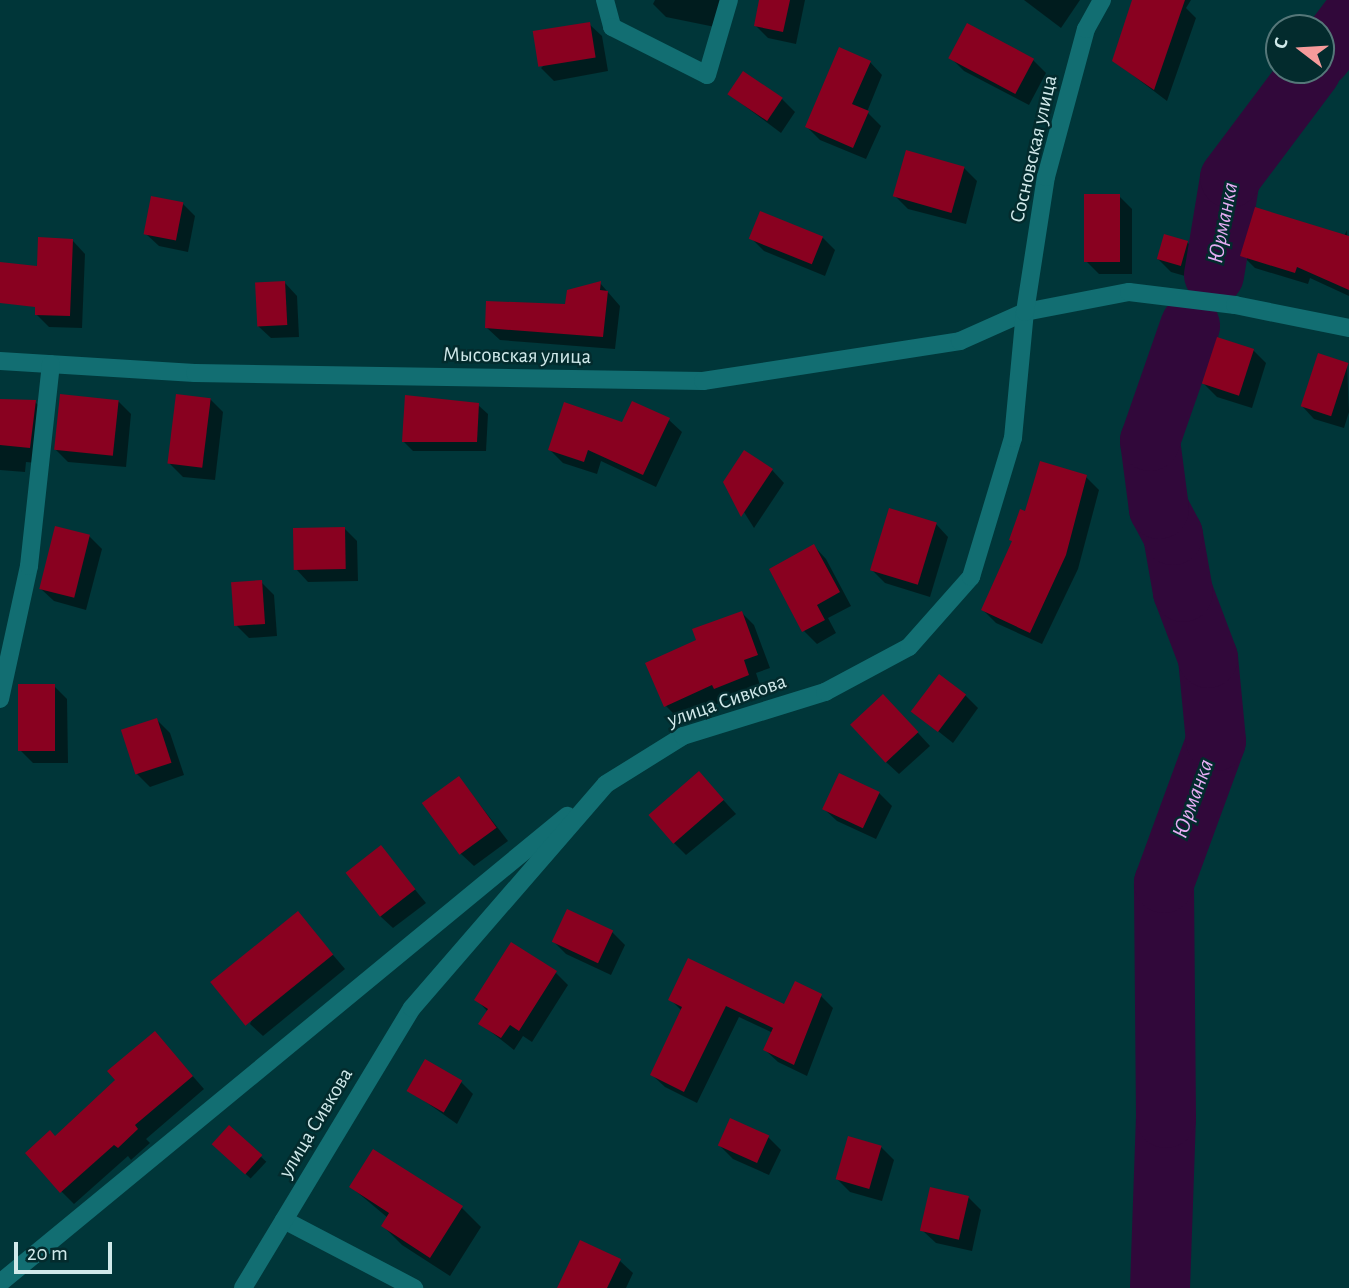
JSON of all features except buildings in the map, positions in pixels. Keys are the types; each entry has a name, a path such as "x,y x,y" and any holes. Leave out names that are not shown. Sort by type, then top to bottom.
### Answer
{"street":[{"path":"605,0 612,27 707,75 729,0"},
{"name":"Сосновская улица","path":"1025,312 1046,177 1086,29 1102,0"},
{"name":"Мысовская улица","path":"0,361 195,373 704,381 960,341 1025,312 1129,292 1235,305 1349,328"},
{"name":"улица Сивкова","path":"243,1288 412,1008 606,784 683,736 825,692 909,647 971,577 1013,438 1025,312"},
{"path":"0,699 29,566 51,364"},
{"path":"0,1283 606,784"},
{"path":"284,1220 414,1288"}],"waterway":[{"name":"Юрманка","path":"1335,38 1349,20"},
{"name":"Юрманка","path":"1214,275 1230,178 1300,84"},
{"name":"Юрманка","path":"1160,1288 1166,1118 1164,883 1216,741 1208,658 1183,592 1173,535 1159,509 1150,441 1190,326"}]}
